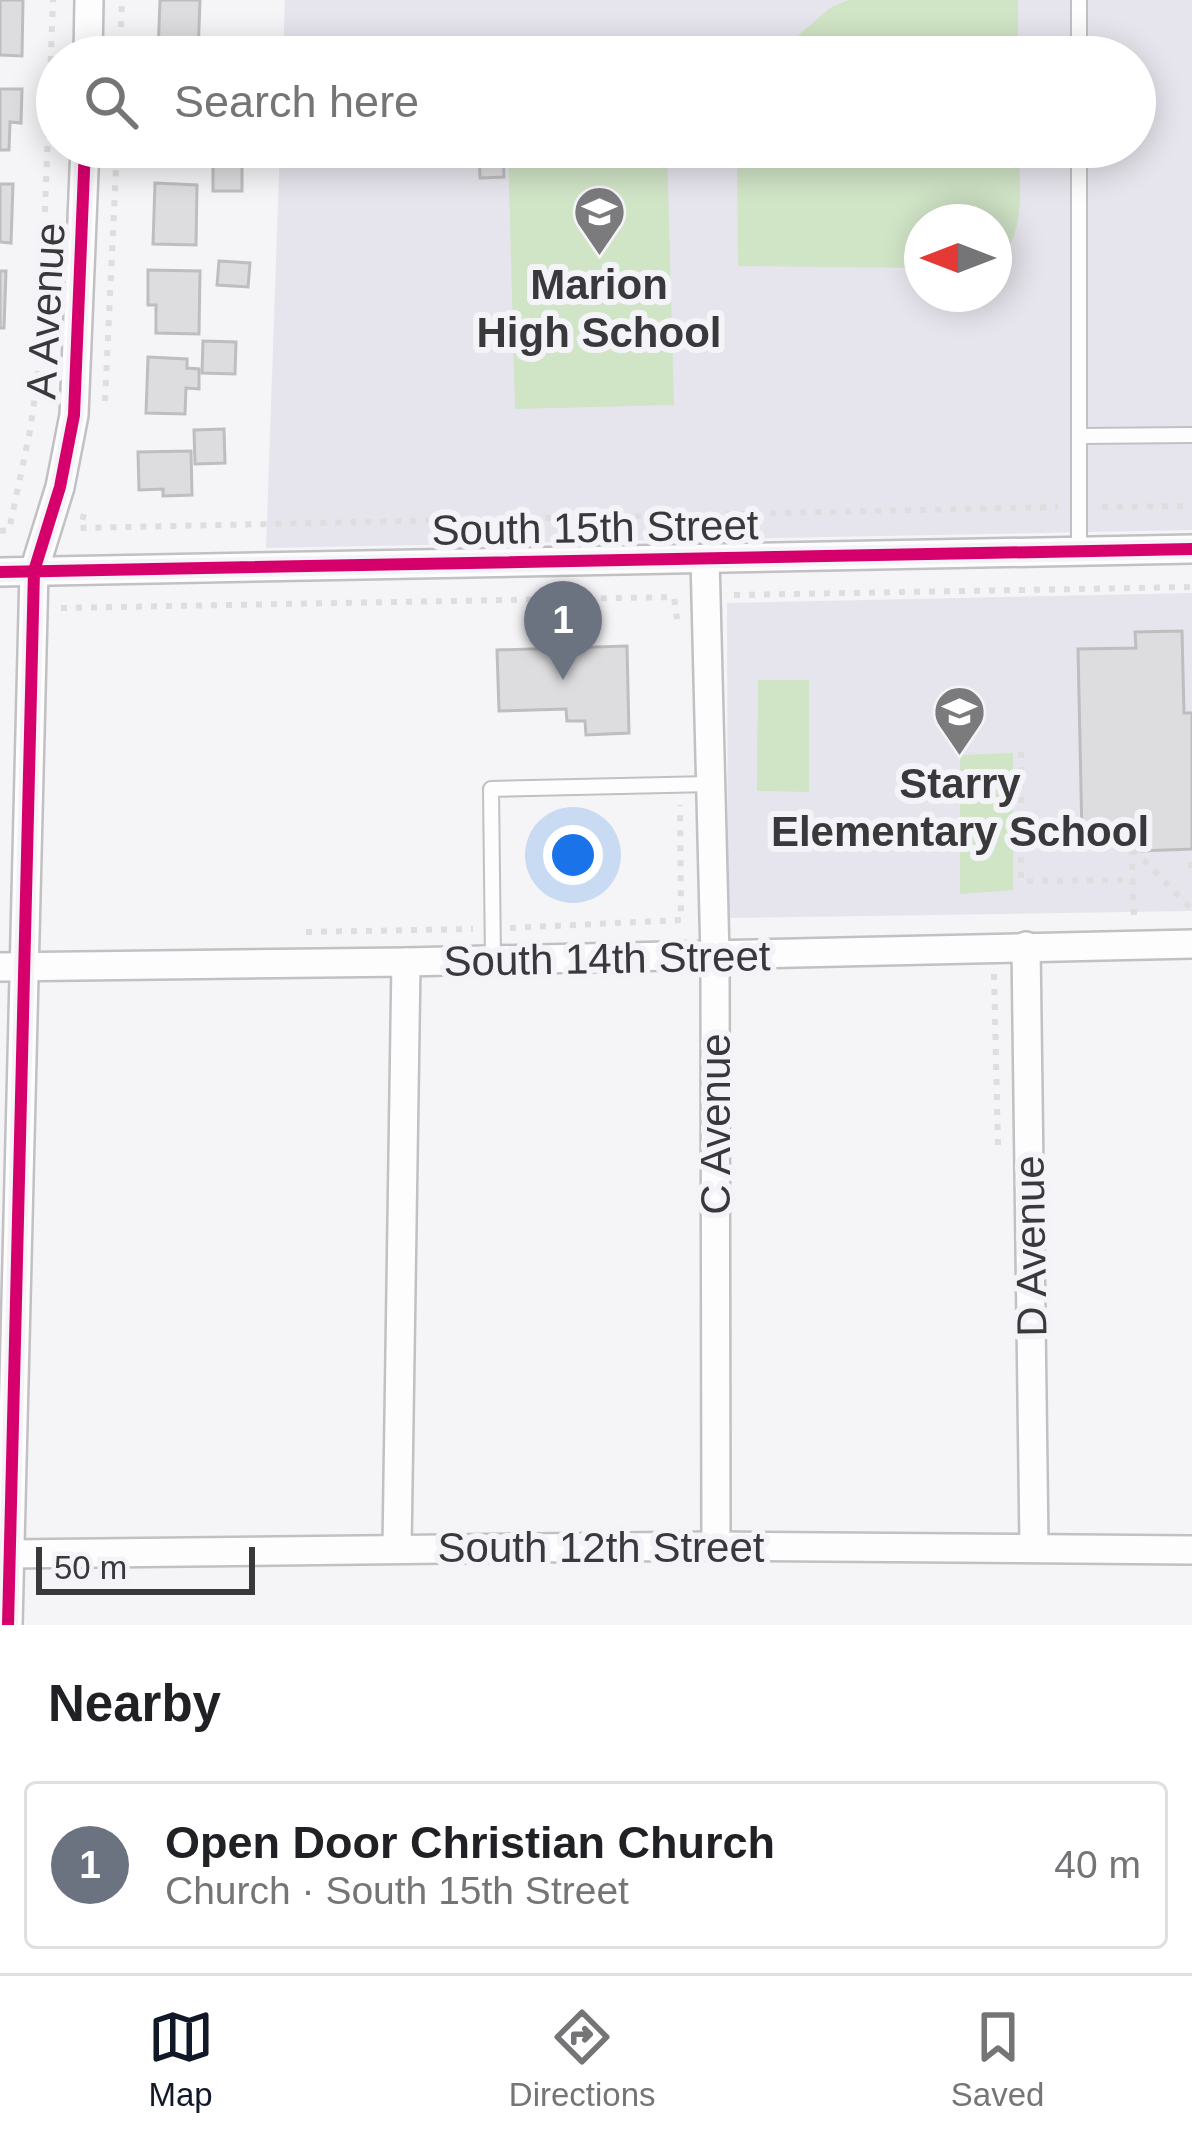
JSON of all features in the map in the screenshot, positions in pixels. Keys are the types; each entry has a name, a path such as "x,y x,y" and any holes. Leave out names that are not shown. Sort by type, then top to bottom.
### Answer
{"street":[{"path":"88,36 89,0"},
{"name":"A Avenue","path":"8,1625 4,1594 9,1554 10,967 34,571 60,487 74,416 84,168"},
{"name":"South 15th Street","path":"0,572 1192,549"},
{"name":"C Avenue","path":"706,558 715,956 716,1546"},
{"name":"South 14th Street","path":"10,967 1192,944"},
{"name":"D Avenue","path":"1026,946 1034,1546"},
{"path":"397,1548 406,962"},
{"name":"South 12th Street","path":"9,1554 716,1546 1192,1550"}],"lane":[{"path":"1079,0 1079,36"},
{"path":"1079,168 1079,551"},
{"path":"1079,436 1192,435"},
{"path":"493,960 491,789 711,784"}],"path":[{"path":"51,36 52,0"},
{"path":"121,36 122,0"},
{"path":"0,531 9,530 39,366 46,168"},
{"path":"105,402 116,168"},
{"path":"86,506 80,527 1058,507"},
{"path":"1102,507 1192,506"},
{"path":"723,595 1192,586"},
{"path":"57,608 674,598 680,632"},
{"path":"1021,752 1021,881 1133,880"},
{"path":"302,932 649,925 681,920 680,785"},
{"path":"1131,834 1134,944"},
{"path":"1133,849 1192,910"}],"shaded area":[{"name":"Marion High School","path":"285,0 1192,0 1192,530 266,548 279,168 1156,168 1156,36 284,36"},
{"name":"Starry Elementary School","path":"1192,593 1192,911 728,918 727,603"}],"green space":[{"path":"848,0 1018,0 1018,36 797,36 830,8"},
{"path":"509,168 668,168 674,405 515,409"},
{"path":"737,168 1019,168 1012,240 1012,204 904,204 904,268 738,266"},
{"path":"758,680 809,680 809,792 757,791"},
{"path":"1013,753 1013,890 960,894 960,755"}],"building":[{"path":"0,0 23,0 22,56 0,55"},
{"path":"160,0 200,0 199,36 159,36"},
{"path":"0,89 22,89 21,123 10,122 9,150 0,150"},
{"path":"213,168 242,168 242,191 213,191"},
{"path":"480,168 504,168 504,177 480,178"},
{"path":"155,183 197,185 196,245 153,244"},
{"path":"0,184 13,184 11,243 0,242"},
{"path":"219,261 250,263 248,287 217,285"},
{"path":"148,270 200,271 199,334 156,333 156,305 148,305"},
{"path":"0,271 6,271 4,328 0,328"},
{"path":"203,341 236,342 235,374 202,373"},
{"path":"148,357 187,359 187,368 199,369 199,389 186,388 185,414 146,413"},
{"path":"224,429 225,463 195,464 194,430"},
{"path":"191,451 192,495 163,496 163,489 139,490 138,452"},
{"path":"1182,631 1184,713 1192,713 1192,849 1141,851 1141,834 1082,835 1078,649 1136,648 1135,632"},
{"path":"627,646 629,733 586,735 585,721 567,721 566,709 499,711 497,650"}],"cycle path":[{"path":"8,1625 34,571 60,487 74,415 84,168"},
{"path":"0,572 1192,549"}],"place":[{"name":"Marion High School","path":"599,258"},
{"name":"Open Door Christian Church","path":"563,680"},
{"name":"Starry Elementary School","path":"960,757"}]}
